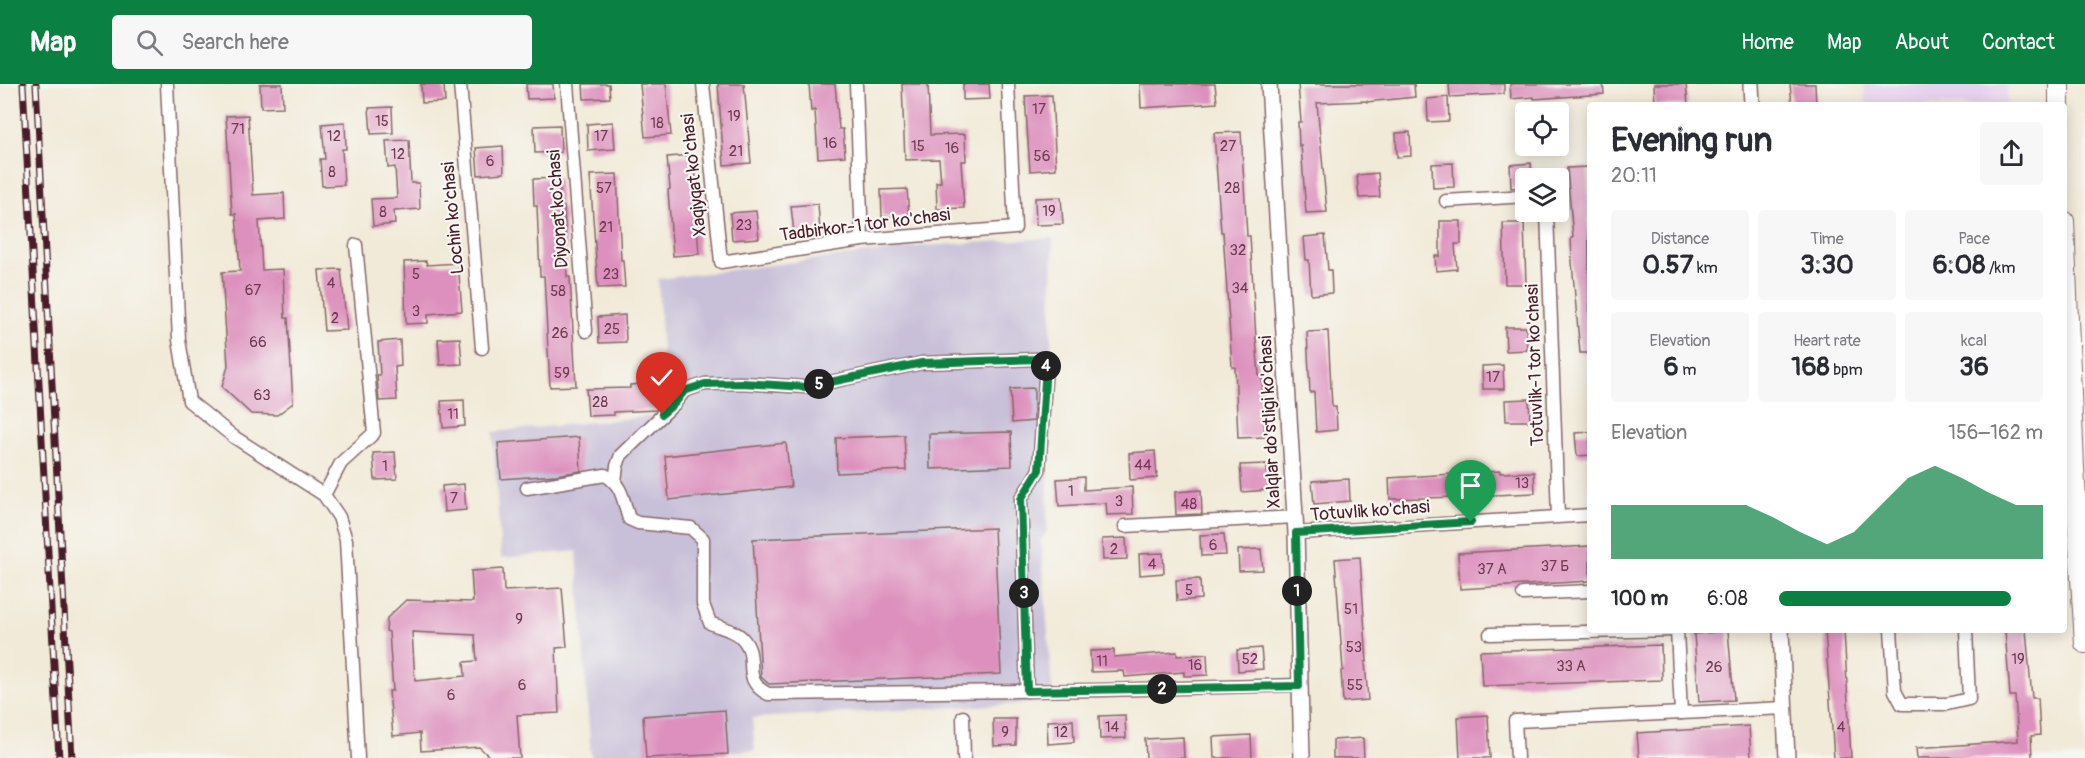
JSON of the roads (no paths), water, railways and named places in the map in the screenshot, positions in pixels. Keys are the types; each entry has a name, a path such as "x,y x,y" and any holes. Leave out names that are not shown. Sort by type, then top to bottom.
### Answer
{"main road":[{"path":"2058,84 2059,102"},
{"path":"2067,295 2074,468 2085,643"}],"street":[{"path":"167,84 178,340 189,401 234,437 324,495 339,517 346,540 358,758"},
{"name":"Lochin ko'chasi","path":"460,84 482,348"},
{"name":"Diyonat ko'chasi","path":"567,84 586,331"},
{"name":"Xaqiyqat ko'chasi","path":"703,84 721,262"},
{"path":"856,84 862,240"},
{"name":"Tadbirkor-1 tor ko'chasi","path":"721,262 862,240 1015,228 1008,84"},
{"name":"Xalqlar do'stligi ko'chasi","path":"1269,84 1296,533 1302,758"},
{"path":"1750,84 1752,102"},
{"path":"1446,201 1515,197"},
{"name":"Totuvlik-1 tor ko'chasi","path":"1547,222 1558,516"},
{"path":"324,495 340,463 374,433 357,245"},
{"path":"615,481 621,454 675,403 684,391 705,384 741,383 806,387 922,363 1037,359 1042,361 1046,366 1039,470 1021,499 1027,691"},
{"path":"526,488 605,476 615,481 629,519 638,523 692,528 703,539 703,604 710,623 740,636 750,651 752,680 756,688 768,694 1299,686"},
{"name":"Totuvlik ko'chasi","path":"1296,533 1587,515"},
{"name":"Totuvlik ko'chasi","path":"1125,526 1295,517"},
{"path":"1523,594 1587,591"},
{"path":"1490,634 1587,632"},
{"path":"1676,633 1681,713"},
{"path":"1781,633 1787,758"},
{"path":"1891,633 1895,691 1902,704 1947,704 1969,699 1966,633"},
{"path":"1517,758 1515,722 1785,708"},
{"path":"963,717 964,758"}],"railway":[{"path":"23,84 59,758"},
{"path":"36,84 72,758"}]}
